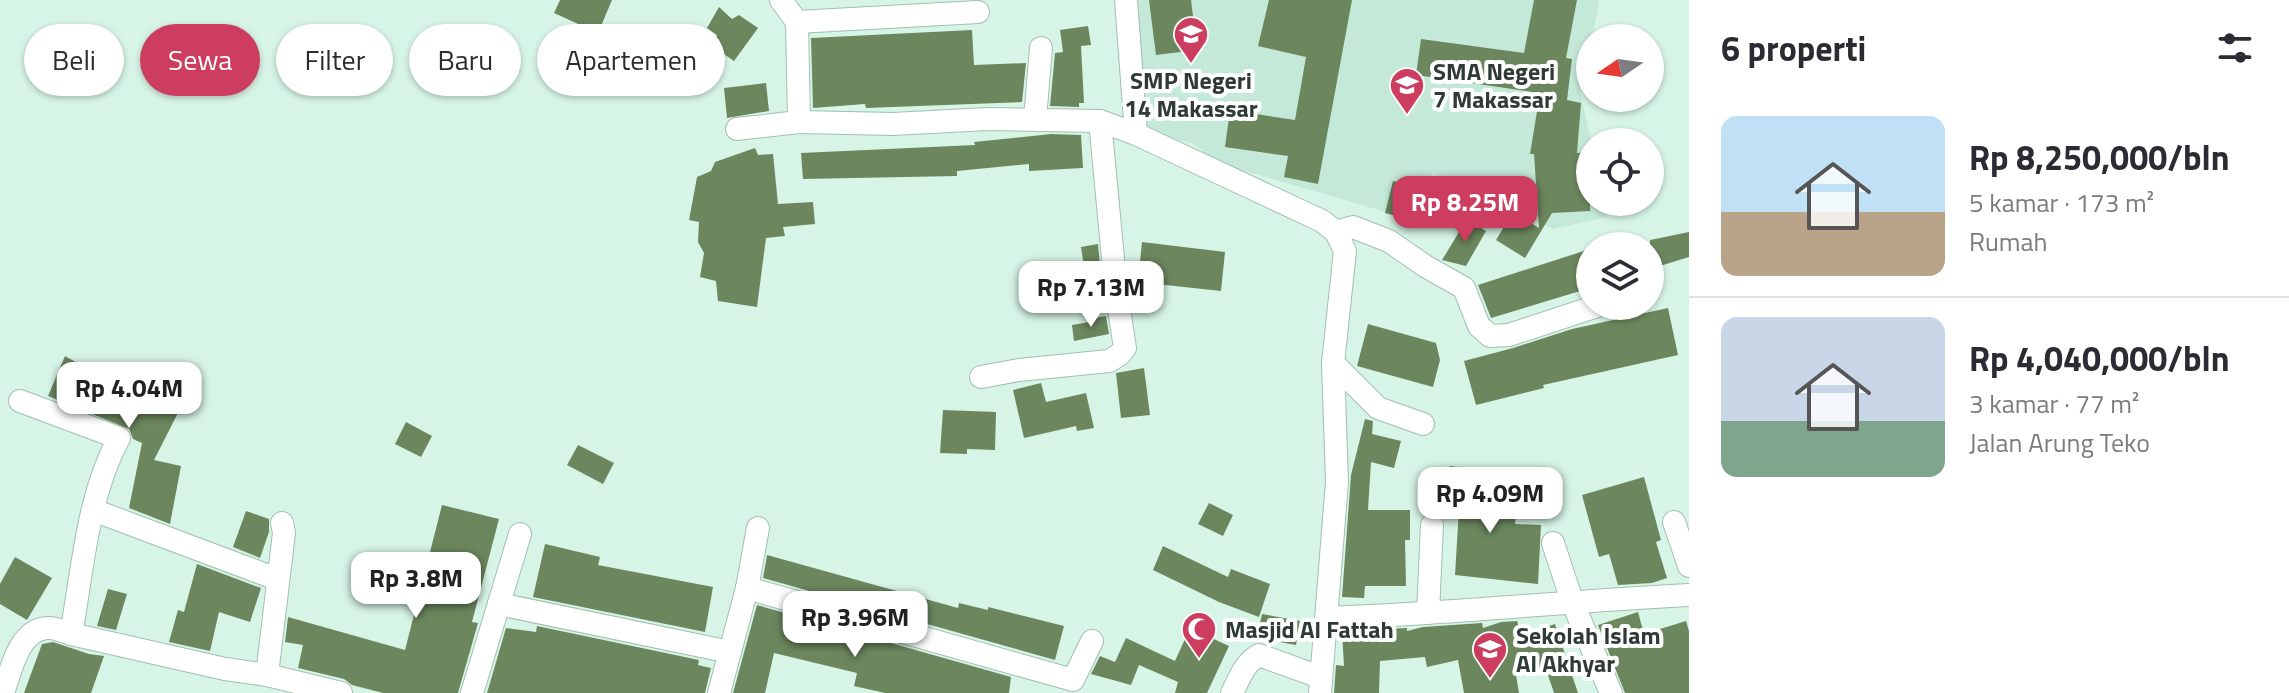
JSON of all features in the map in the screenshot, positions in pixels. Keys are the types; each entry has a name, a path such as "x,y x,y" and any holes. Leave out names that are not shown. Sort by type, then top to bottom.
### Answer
{"street":[{"path":"781,0 797,22 799,122"},
{"path":"1126,0 1136,134"},
{"path":"797,22 978,12"},
{"path":"1035,119 1041,48"},
{"path":"981,377 1109,361 1125,348 1116,290 1100,121"},
{"path":"737,129 799,122 1100,121 1136,134 1322,221 1336,232 1345,251 1333,363 1337,482 1320,685 1259,655 1244,669 1232,693"},
{"path":"1336,232 1353,227 1389,241 1464,288 1479,326 1490,336 1509,335 1576,313"},
{"path":"1333,363 1378,408 1423,424"},
{"path":"20,401 119,438 104,470 93,510 71,634"},
{"path":"93,510 277,579"},
{"path":"1674,522 1689,566"},
{"path":"267,675 284,533 282,523"},
{"path":"1428,613 1432,525"},
{"path":"719,693 747,588 758,528"},
{"path":"472,693 520,534"},
{"path":"1553,543 1572,601 1611,693"},
{"path":"747,588 1071,686 1092,641"},
{"path":"1327,618 1689,595"},
{"path":"499,604 730,652"},
{"path":"3,693 16,655 31,634 50,628 341,693"}],"shaded area":[{"name":"SMA Negeri 7 Makassar","path":"1131,0 1597,0 1599,5 1595,24 1576,24 1576,112 1585,112 1588,128 1576,128 1576,216 1607,217 1553,229 1433,172 1416,221 1215,162 1194,144 1147,131"}],"building":[{"path":"560,0 612,0 602,24 578,24 554,13"},
{"path":"1149,0 1191,0 1197,50 1156,55"},
{"path":"1269,0 1352,0 1318,184 1284,177 1288,156 1225,147 1230,110 1295,120 1306,57 1258,46"},
{"path":"1534,0 1577,0 1566,58 1572,59 1567,100 1576,102 1576,112 1580,112 1579,128 1576,128 1576,212 1552,213 1525,258 1496,240 1513,212 1539,228 1534,154 1530,154 1540,93 1416,75 1421,39 1524,53"},
{"path":"719,7 732,19 739,15 758,28 734,61 725,55 725,24 709,24"},
{"path":"1088,26 1091,45 1081,46 1084,103 1079,103 1079,107 1050,106 1055,53 1063,52 1060,30"},
{"path":"972,30 974,65 1026,63 1022,102 866,108 865,104 813,108 811,38"},
{"path":"766,83 769,111 727,118 725,88"},
{"path":"1051,134 1081,135 1083,168 1029,171 1029,164 957,171 957,176 803,179 801,153 975,145 974,142"},
{"path":"755,148 758,155 773,154 778,204 813,202 815,224 783,227 785,236 766,238 757,307 718,301 716,281 700,277 704,253 698,242 699,222 689,220 697,177 711,171 715,162"},
{"path":"1393,181 1424,188 1416,221 1385,213"},
{"path":"1467,219 1486,231 1466,266 1442,260"},
{"path":"1689,232 1689,257 1664,265 1664,237"},
{"path":"1142,242 1225,252 1221,291 1138,282"},
{"path":"1098,244 1100,264 1084,267 1081,247"},
{"path":"1576,254 1576,292 1491,318 1478,285"},
{"path":"1668,308 1678,355 1543,385 1544,388 1476,405 1464,361 1613,320 1664,320 1664,309"},
{"path":"1106,316 1109,334 1074,341 1072,325"},
{"path":"1368,324 1436,343 1440,360 1433,387 1357,366"},
{"path":"65,356 140,398 145,383 181,407 154,460 181,466 170,524 129,508 142,443 133,439 129,429 48,396"},
{"path":"1144,368 1150,415 1121,418 1116,373"},
{"path":"1041,383 1046,402 1086,393 1094,428 1077,431 1076,426 1024,438 1013,390"},
{"path":"943,410 996,412 995,450 967,449 967,454 940,453"},
{"path":"1365,419 1373,421 1372,434 1401,441 1394,468 1371,462 1368,510 1410,510 1410,540 1405,540 1406,586 1365,586 1364,598 1342,597 1351,475"},
{"path":"406,422 432,436 421,457 395,444"},
{"path":"578,445 614,463 603,484 567,465"},
{"path":"1450,466 1485,471 1479,512 1516,515 1515,524 1541,525 1538,584 1455,575 1459,509 1444,506"},
{"path":"1644,477 1661,540 1656,542 1667,578 1652,583 1618,585 1609,554 1599,557 1582,495"},
{"path":"1209,503 1233,515 1223,536 1198,524"},
{"path":"442,505 499,519 472,622 478,623 458,693 383,693 352,685 344,679 298,668 303,645 285,642 288,617 405,650"},
{"path":"246,511 269,519 269,532 260,558 233,547"},
{"path":"545,544 600,557 598,565 713,587 705,632 533,597"},
{"path":"1163,546 1228,577 1231,569 1270,584 1259,617 1219,602 1153,570"},
{"path":"767,555 958,608 959,603 988,610 988,607 1064,626 1055,660 763,578"},
{"path":"15,557 52,578 27,620 0,604 0,584"},
{"path":"197,564 261,588 250,622 219,612 210,651 169,642 178,610 184,612"},
{"path":"108,589 127,594 116,630 97,626"},
{"path":"757,605 1011,677 1009,693 885,693 854,686 857,673 774,653 765,693 733,693"},
{"path":"1638,612 1644,634 1686,621 1689,631 1689,693 1625,693 1598,625"},
{"path":"1262,614 1300,621 1296,645 1257,638"},
{"path":"1517,621 1522,635 1555,624 1578,693 1554,693 1545,666 1516,675 1519,693 1464,693 1458,660 1427,667 1425,657 1380,661 1379,693 1334,693 1336,665 1344,666 1342,631 1407,628 1407,631 1482,623 1483,628"},
{"path":"537,626 699,660 698,665 711,668 705,693 487,693 506,628 536,632"},
{"path":"1190,628 1229,646 1207,693 1175,693 1178,682 1139,665 1131,685 1091,674 1100,656 1115,662 1126,638 1175,661"},
{"path":"53,642 104,656 91,693 24,693 42,644"}],"place":[{"name":"SMP Negeri 14 Makassar","path":"1191,65"},
{"name":"SMA Negeri 7 Makassar","path":"1407,116"},
{"name":"Masjid Al Fattah","path":"1199,660"},
{"name":"Sekolah Islam Al Akhyar","path":"1490,680"}]}
